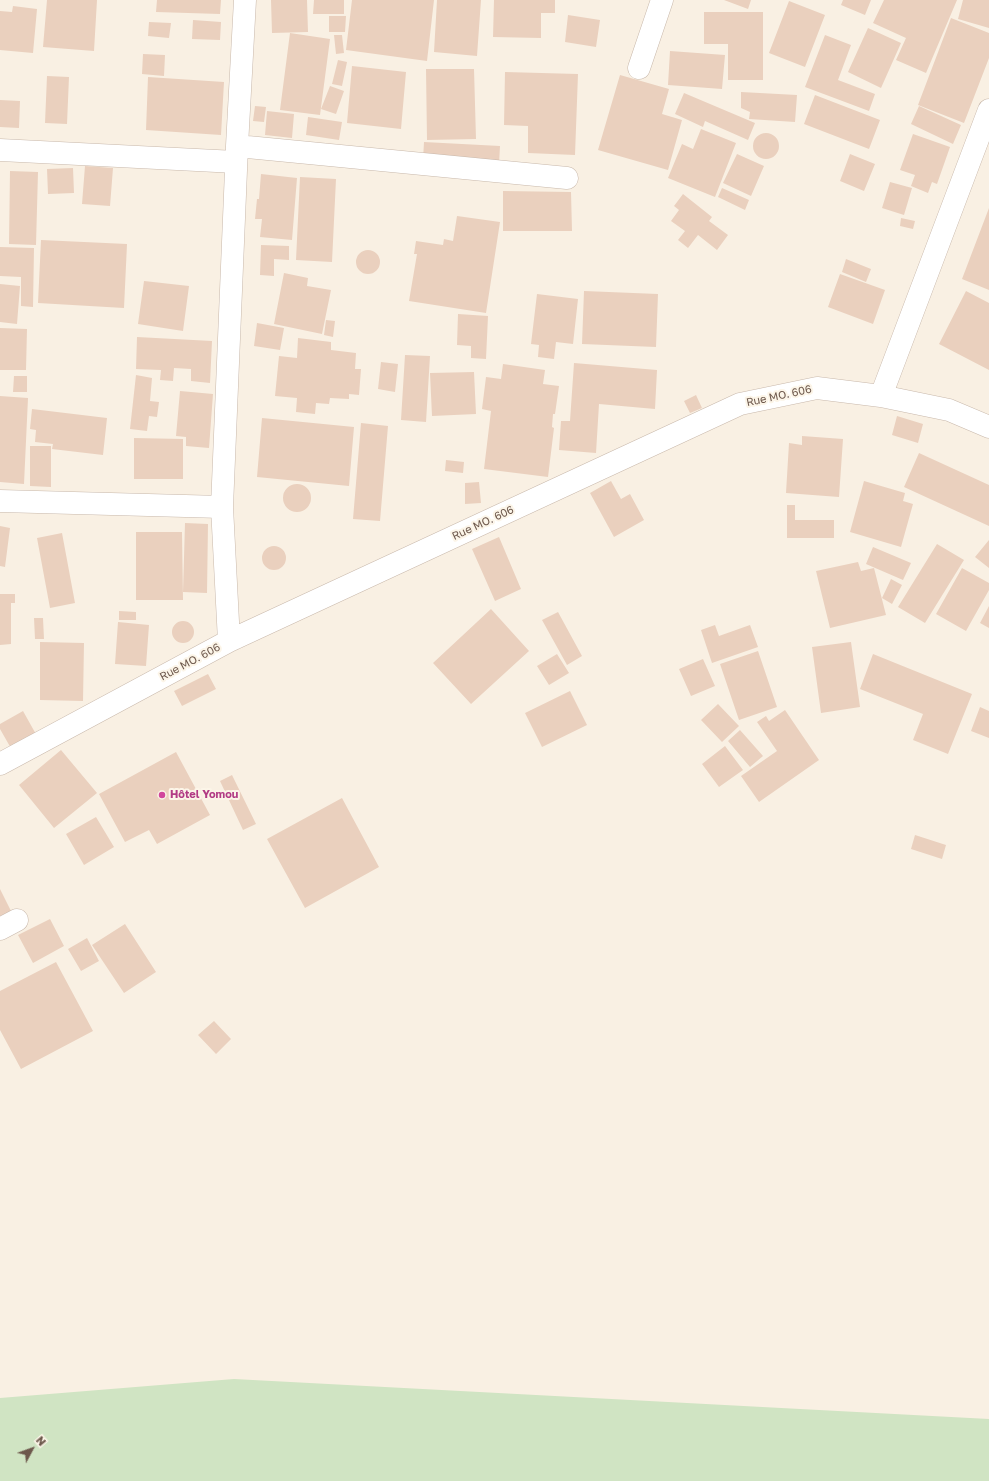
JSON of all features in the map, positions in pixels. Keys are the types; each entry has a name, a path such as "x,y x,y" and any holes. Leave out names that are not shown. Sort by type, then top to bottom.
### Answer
{"street":[{"path":"229,641 222,507 236,154 245,0"},
{"path":"639,68 662,0"},
{"path":"881,396 989,110"},
{"path":"0,150 236,154 566,178"},
{"name":"Rue MO. 606","path":"0,764 229,641 740,404 817,388 881,396 949,410 989,427"},
{"path":"0,501 222,507"}],"green space":[{"path":"234,1379 989,1419 989,1481 0,1481 0,1398"}],"building":[{"path":"47,0 97,0 94,51 43,47"},
{"path":"157,0 221,0 220,14 156,12"},
{"path":"271,0 307,0 308,32 272,33"},
{"path":"314,0 344,0 344,14 313,14"},
{"path":"352,0 434,0 427,61 346,50"},
{"path":"437,0 481,0 477,56 434,52"},
{"path":"494,0 555,0 555,13 541,13 541,38 493,37"},
{"path":"724,0 751,0 748,9"},
{"path":"843,0 871,0 865,15 841,5"},
{"path":"884,0 957,0 926,73 896,60 906,38 873,23"},
{"path":"963,0 989,0 989,28 958,19"},
{"path":"789,1 825,15 805,67 769,53"},
{"path":"13,6 37,9 33,53 0,50 0,11 12,12"},
{"path":"704,12 763,12 763,80 728,80 728,44 704,44"},
{"path":"568,15 600,20 596,47 565,42"},
{"path":"329,16 346,16 345,32 329,32"},
{"path":"951,18 989,33 989,58 964,123 918,105"},
{"path":"193,20 221,22 220,40 192,39"},
{"path":"149,22 171,23 169,38 148,36"},
{"path":"868,28 901,43 881,88 848,72"},
{"path":"290,33 330,39 320,115 280,110"},
{"path":"334,35 342,35 344,53 336,54"},
{"path":"825,35 851,45 838,80 875,94 869,111 805,87"},
{"path":"670,51 725,55 722,89 668,85"},
{"path":"143,54 165,55 164,76 142,74"},
{"path":"338,60 347,62 342,86 332,84"},
{"path":"352,66 406,72 401,129 347,123"},
{"path":"426,69 474,69 476,139 427,140"},
{"path":"505,72 578,74 575,155 528,153 528,126 504,125"},
{"path":"620,75 669,89 662,114 682,120 668,170 598,150"},
{"path":"47,76 69,77 67,124 45,123"},
{"path":"148,77 224,82 221,135 146,130"},
{"path":"330,86 344,91 336,114 321,109"},
{"path":"741,92 797,95 795,122 749,119 750,112 741,108"},
{"path":"684,93 755,123 748,140 705,121 703,127 675,114"},
{"path":"815,95 880,120 869,149 804,124"},
{"path":"0,100 20,101 19,128 0,127"},
{"path":"255,106 266,107 264,122 253,121"},
{"path":"919,106 961,125 953,144 911,124"},
{"path":"267,111 294,114 292,138 265,135"},
{"path":"308,117 342,122 339,140 306,135"},
{"path":"701,129 736,143 715,197 668,178 682,144 693,149"},
{"path":"766,133 775,137 779,146 775,155 766,159 757,155 753,146 757,137"},
{"path":"913,134 950,147 937,184 932,182 928,193 911,186 915,175 900,170"},
{"path":"424,142 500,146 499,164 423,160"},
{"path":"737,154 764,166 751,196 723,183"},
{"path":"850,154 875,164 864,191 840,181"},
{"path":"85,166 113,168 110,206 82,204"},
{"path":"73,168 74,193 48,194 47,169"},
{"path":"10,171 38,172 36,245 9,244"},
{"path":"261,174 297,178 292,240 260,237 262,219 255,219 257,199 259,199"},
{"path":"300,177 336,179 332,262 296,260"},
{"path":"890,182 912,188 904,215 882,208"},
{"path":"722,188 749,200 745,210 718,197"},
{"path":"503,191 571,192 572,231 503,231"},
{"path":"683,194 712,217 709,221 728,235 717,250 698,235 688,248 678,240 685,231 671,221 679,210 674,206"},
{"path":"989,208 989,290 962,279"},
{"path":"457,216 500,222 486,313 409,301 417,254 414,254 416,241 443,245 444,239 453,241"},
{"path":"901,218 915,221 913,229 900,226"},
{"path":"41,240 127,244 124,308 38,303"},
{"path":"261,245 289,246 289,260 274,259 274,276 260,275"},
{"path":"0,247 34,248 33,307 21,306 21,277 0,276"},
{"path":"368,250 373,251 379,257 379,267 373,273 368,274 363,273 357,267 356,262 357,257 363,251"},
{"path":"846,259 871,269 866,282 842,272"},
{"path":"284,273 308,278 307,286 331,290 322,334 274,324"},
{"path":"840,274 885,290 873,324 828,307"},
{"path":"144,281 189,286 183,331 138,324"},
{"path":"0,284 20,286 17,324 0,322"},
{"path":"584,291 658,294 656,347 582,344"},
{"path":"966,291 989,303 989,370 939,344"},
{"path":"537,294 578,299 573,344 556,342 554,359 538,357 539,345 531,344"},
{"path":"458,314 488,316 486,359 471,358 471,346 457,345"},
{"path":"326,320 335,321 333,337 324,335"},
{"path":"257,323 284,328 280,350 254,346"},
{"path":"0,328 27,329 26,370 0,370"},
{"path":"137,337 212,341 210,383 191,381 191,369 174,368 173,381 160,380 161,370 136,369"},
{"path":"298,338 331,342 331,350 356,353 355,369 361,369 359,395 349,394 349,399 330,398 329,404 316,403 315,414 296,412 297,398 275,396 279,356 297,358"},
{"path":"405,355 430,356 426,422 401,420"},
{"path":"381,362 398,364 395,392 378,389"},
{"path":"574,363 657,370 655,409 599,404 596,453 559,450 561,421 570,421"},
{"path":"503,364 545,370 543,384 559,386 555,414 553,414 552,427 554,428 548,477 484,469 491,411 482,409 486,377 501,379"},
{"path":"474,372 476,414 432,416 430,373"},
{"path":"136,375 152,378 150,401 159,402 157,417 149,416 147,431 130,429"},
{"path":"14,376 27,376 27,392 13,392"},
{"path":"180,391 213,394 209,448 186,446 186,437 176,436"},
{"path":"696,395 702,408 690,413 684,401"},
{"path":"0,396 28,398 24,484 0,482"},
{"path":"32,409 107,418 103,455 52,449 53,444 35,442 36,430 30,429"},
{"path":"897,416 923,424 918,443 892,435"},
{"path":"262,418 354,427 349,486 257,477"},
{"path":"361,423 388,426 380,521 353,519"},
{"path":"802,436 843,439 839,497 786,493 789,443 802,445"},
{"path":"134,438 183,439 183,479 134,479"},
{"path":"30,446 51,446 51,487 30,486"},
{"path":"919,453 989,485 989,526 904,487"},
{"path":"446,460 464,462 463,473 445,471"},
{"path":"611,481 621,499 630,494 644,520 614,537 590,493"},
{"path":"864,481 905,493 903,501 913,504 901,547 850,532"},
{"path":"479,482 481,503 465,504 465,483"},
{"path":"297,484 307,488 311,498 307,508 297,512 287,508 283,498 287,488"},
{"path":"787,505 795,505 795,520 834,520 834,538 787,538"},
{"path":"185,523 208,524 207,593 183,592"},
{"path":"0,526 10,528 5,567 0,566"},
{"path":"136,532 182,532 183,600 136,600"},
{"path":"62,533 75,603 50,608 37,538"},
{"path":"499,537 521,589 495,601 472,549"},
{"path":"989,540 989,568 975,557"},
{"path":"937,544 964,560 925,623 898,607"},
{"path":"274,546 283,549 286,558 283,567 274,570 265,567 262,558 265,549"},
{"path":"873,547 911,563 903,580 866,564"},
{"path":"858,562 861,571 874,568 886,615 830,628 816,571"},
{"path":"962,568 989,583 989,590 966,631 936,614"},
{"path":"891,579 902,585 892,604 882,598"},
{"path":"0,594 15,594 15,603 11,603 11,644 0,645"},
{"path":"989,606 989,628 980,623"},
{"path":"491,609 529,651 471,704 433,663"},
{"path":"119,611 136,612 136,620 119,620"},
{"path":"558,612 582,656 567,665 542,620"},
{"path":"34,618 43,618 44,639 35,639"},
{"path":"183,621 191,624 194,632 191,640 183,643 175,640 172,632 175,624"},
{"path":"118,622 149,625 146,666 115,664"},
{"path":"715,625 719,636 750,625 758,647 712,663 701,630"},
{"path":"40,642 84,643 83,701 40,700"},
{"path":"851,642 860,707 821,713 812,647"},
{"path":"758,651 777,707 739,720 720,664"},
{"path":"557,654 569,673 549,685 537,666"},
{"path":"873,654 972,694 948,754 913,740 923,714 860,689"},
{"path":"703,659 715,686 691,696 679,669"},
{"path":"208,674 216,689 182,706 174,691"},
{"path":"570,691 587,725 542,747 525,713"},
{"path":"718,704 739,726 722,742 701,720"},
{"path":"980,707 989,711 989,738 971,731"},
{"path":"785,710 819,760 759,802 741,776 777,751 757,722 766,716 769,721"},
{"path":"23,711 37,736 12,750 0,729 0,724"},
{"path":"740,730 763,756 750,767 728,741"},
{"path":"725,746 743,770 719,787 702,764"},
{"path":"61,750 97,793 54,828 19,785"},
{"path":"176,752 210,815 157,844 149,830 125,842 99,794"},
{"path":"232,775 256,824 243,830 220,781"},
{"path":"342,798 379,867 305,908 267,839"},
{"path":"96,817 114,847 84,865 66,834"},
{"path":"915,835 946,845 942,859 911,849"},
{"path":"0,889 12,913 0,919"},
{"path":"50,919 64,946 33,963 18,935"},
{"path":"125,924 156,972 124,993 92,945"},
{"path":"87,938 99,961 81,971 68,949"},
{"path":"56,962 93,1031 21,1069 0,1030 0,991"},
{"path":"214,1021 231,1039 216,1054 198,1035"}],"place":[{"name":"Hôtel Yomou","path":"162,795"}]}
